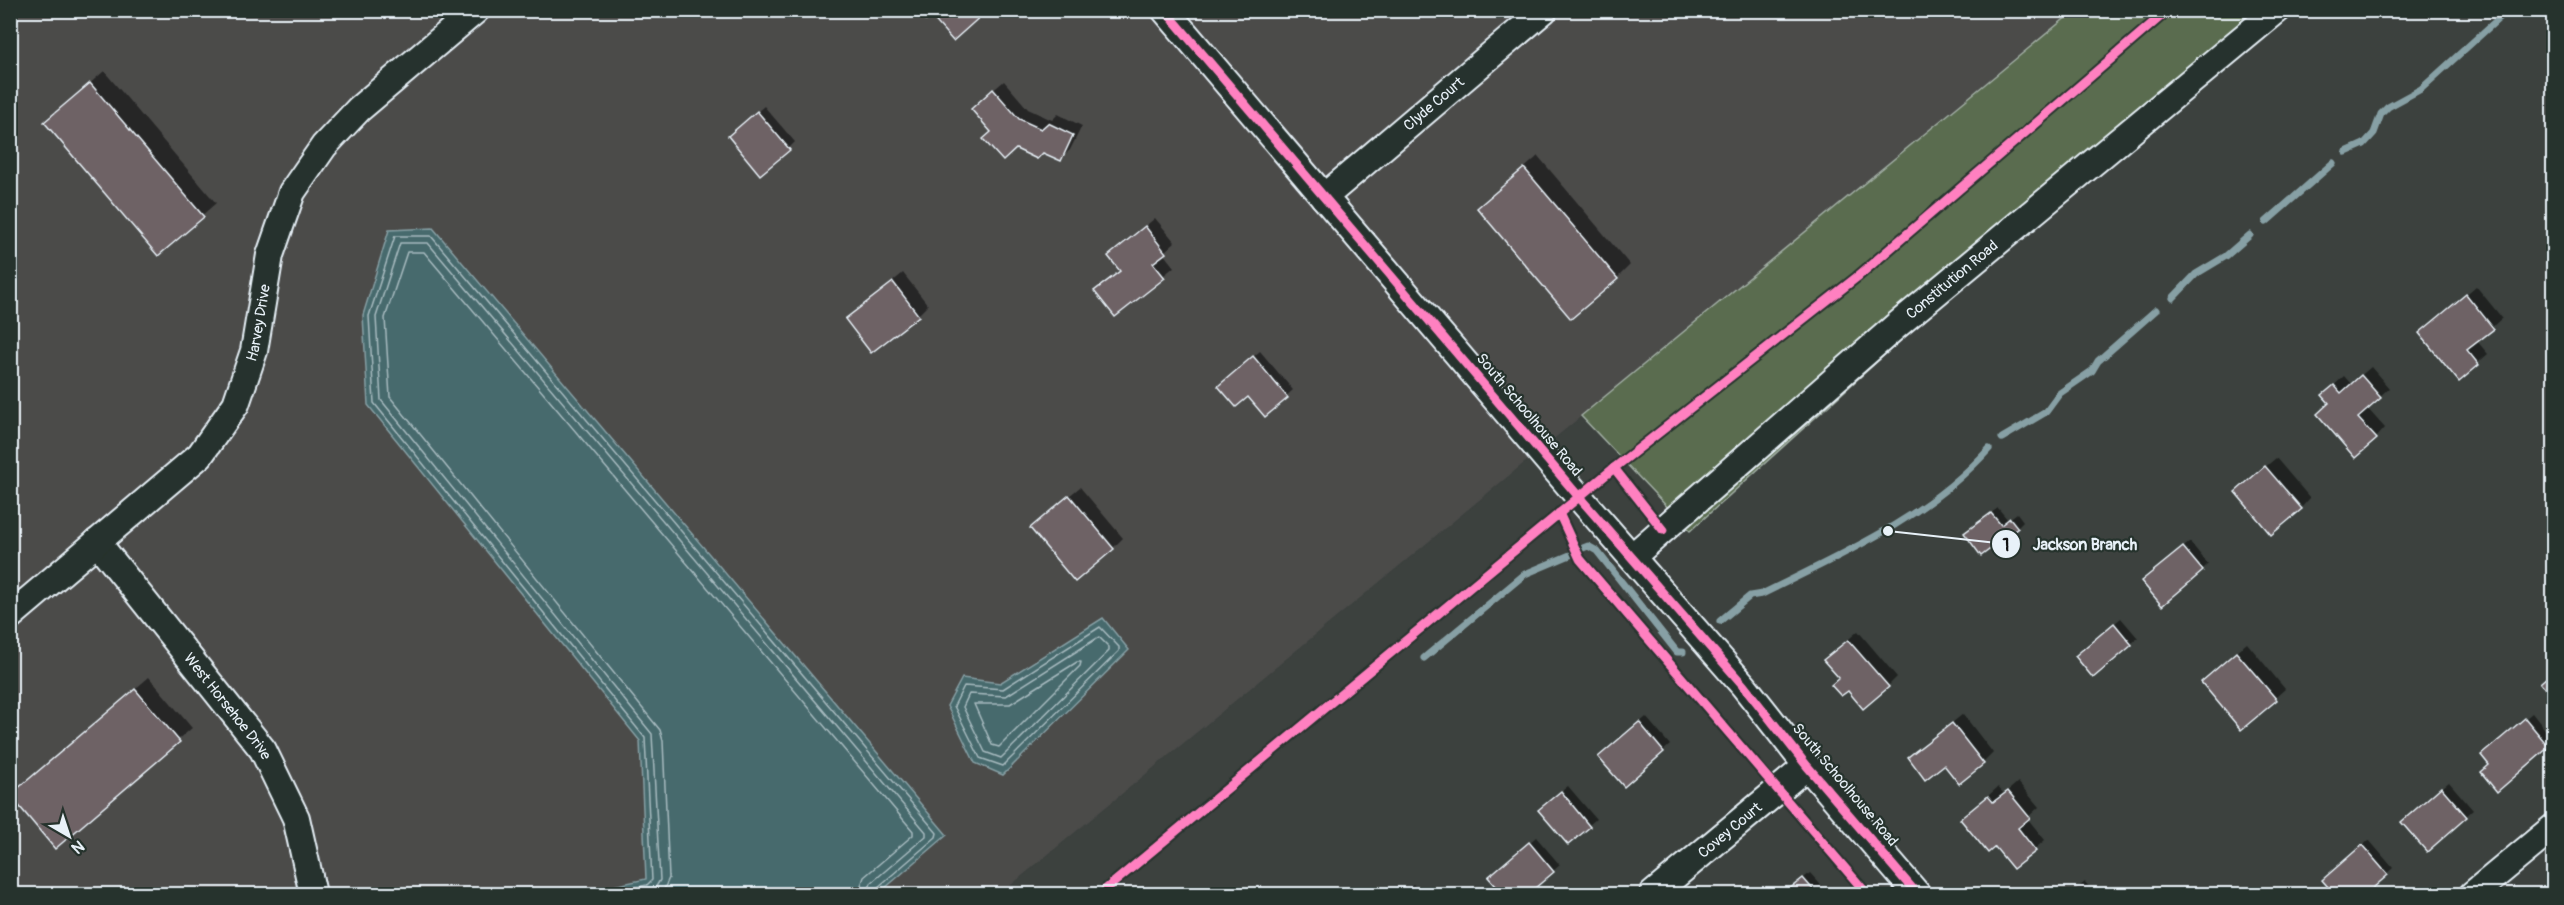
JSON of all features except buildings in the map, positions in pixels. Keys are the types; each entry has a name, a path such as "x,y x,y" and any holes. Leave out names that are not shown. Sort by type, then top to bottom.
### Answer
{"street":[{"name":"Harvey Drive","path":"10,616 200,455 236,404 254,351 270,255 292,192 324,146 359,109 476,10"},
{"name":"South Schoolhouse Road","path":"1165,10 1571,488 1633,556 1744,686 1807,765 1917,894"},
{"name":"Clyde Court","path":"1324,197 1544,10"},
{"name":"Constitution Road","path":"1633,556 1896,326 2277,10"},
{"name":"West Horsehoe Drive","path":"97,542 263,750 296,818 313,894"},
{"name":"Covey Court","path":"1653,894 1807,765"},
{"path":"2473,894 2553,827"}],"shaded area":[{"path":"10,11 2074,11 1000,894 11,894"}],"green space":[{"path":"2074,11 2290,11 1998,252 1690,531 1581,416"}],"water":[{"path":"433,228 947,835 878,894 576,894 646,879 640,741 368,405 363,315 389,230"},
{"path":"1103,618 1129,650 1003,775 975,763 947,706 962,678 1000,683"}],"waterway":[{"path":"2346,152 2364,144 2374,133 2381,114 2388,107 2421,89 2508,10"},
{"path":"2266,222 2333,163"},
{"path":"2173,298 2196,274 2226,256 2250,235"},
{"path":"2002,438 2046,412 2060,393 2092,371 2098,361 2156,310"},
{"path":"1720,621 1750,596 1762,594 1823,564 1912,514 1939,495 1989,449"},
{"path":"1583,548 1588,546 1597,551 1677,652 1683,652"},
{"path":"1424,658 1525,574 1570,555"}],"cycle path":[{"path":"1165,10 1579,497 1744,686 1807,766 1917,894"},
{"path":"1100,894 1614,468 1857,277 2168,10"},
{"path":"1614,468 1663,530"},
{"path":"1559,513 1580,559 1867,894"}],"place":[{"name":"Jackson Branch","path":"1888,531"}]}
